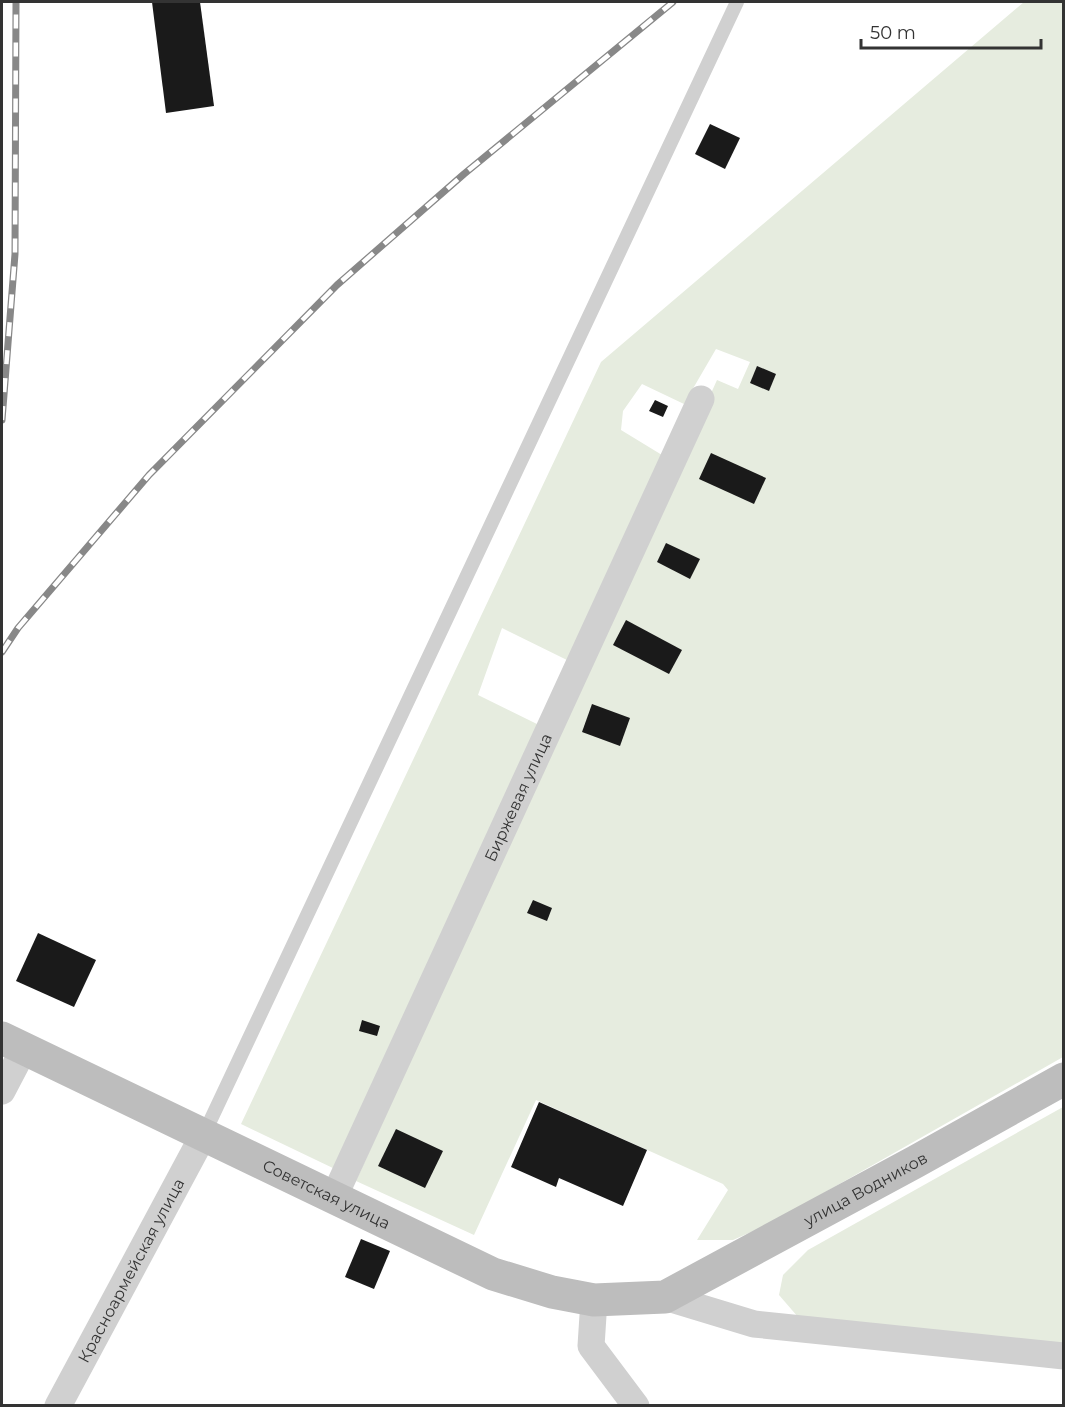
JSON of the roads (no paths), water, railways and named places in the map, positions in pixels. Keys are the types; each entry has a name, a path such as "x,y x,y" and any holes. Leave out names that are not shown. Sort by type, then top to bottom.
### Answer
{"main road":[{"name":"Советская улица","path":"13,1043 494,1274 552,1292 594,1300 665,1297"},
{"name":"улица Водников","path":"665,1297 1064,1079"}],"street":[{"name":"Биржевая улица","path":"334,1197 701,399"},
{"path":"2,1091 13,1043"},
{"name":"Красноармейская улица","path":"58,1406 204,1134"},
{"path":"665,1297 754,1324 1064,1356"},
{"path":"594,1300 591,1346 636,1406"}],"lane":[{"path":"204,1134 737,2"}],"railway":[{"path":"2,420 15,254 16,2"},
{"path":"2,652 18,628 149,475 337,285 464,174 673,2"}]}
